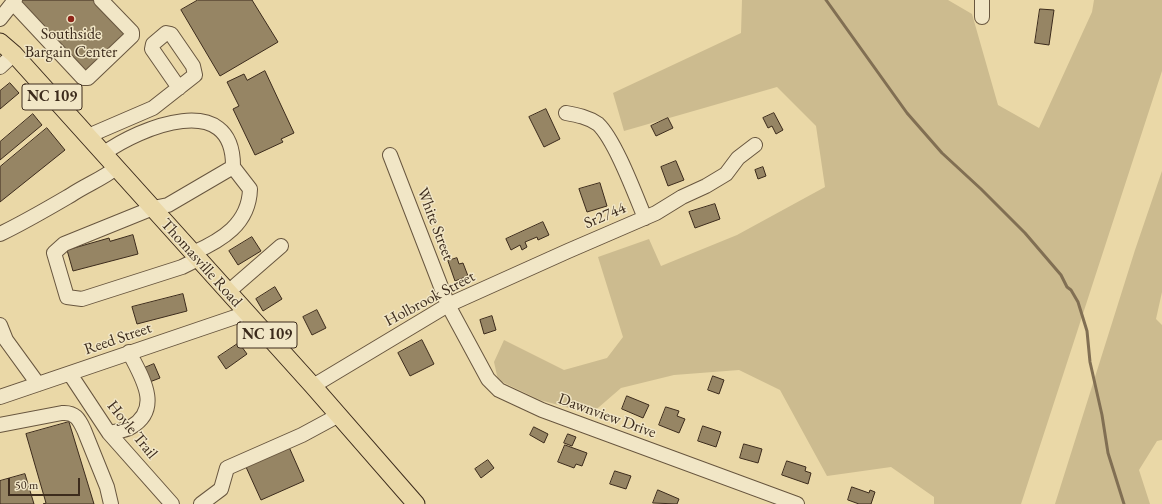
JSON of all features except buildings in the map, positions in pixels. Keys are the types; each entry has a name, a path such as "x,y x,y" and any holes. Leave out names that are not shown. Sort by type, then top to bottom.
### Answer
{"main road":[{"name":"Thomasville Road","path":"0,42 14,54 314,386 416,504"}],"street":[{"path":"0,19 14,2 83,78 88,78 132,36 132,32 101,0"},
{"path":"982,0 982,17"},
{"path":"0,67 14,54"},
{"path":"88,136 153,108 179,88"},
{"path":"566,113 582,115 597,124 609,136 651,215"},
{"path":"103,154 118,143 157,127 190,120 204,121 219,127 229,140 233,154 233,167 245,180 250,189 250,202 241,220 226,236 195,256 182,268 82,298 67,297 54,253 64,244 153,208 168,205 233,167"},
{"name":"Sr2744","path":"568,251 651,215 682,197 706,186 726,174 738,158 755,145"},
{"name":"White Street","path":"390,155 448,305"},
{"path":"0,234 31,220 72,194 106,176 116,168"},
{"path":"228,292 281,246"},
{"name":"Holbrook Street","path":"314,386 448,305 568,251"},
{"name":"Dawnview Drive","path":"448,305 488,379 499,390 542,410 797,504"},
{"name":"Reed Street","path":"0,396 70,374 129,352 247,313"},
{"path":"0,325 6,340 38,384"},
{"path":"109,433 130,427 144,414 148,401 147,389 129,352"},
{"name":"Hoyle Trail","path":"70,374 109,433 172,504"},
{"path":"0,425 68,413 75,415 80,421 84,430 107,487 111,504"},
{"path":"201,504 222,489 227,468 302,435 338,415"},
{"path":"84,430 100,419"}],"shaded area":[{"path":"742,0 948,0 972,14 998,105 1039,128 1092,12 1094,0 1162,0 1162,71 1021,504 934,504 934,497 891,467 827,476 780,390 739,370 674,375 621,388 591,414 540,400 498,380 494,362 504,340 564,370 607,358 623,337 598,257 649,239 661,266 737,235 825,187 816,126 777,87 624,131 613,93 741,33"},
{"path":"1162,171 1162,292 1156,319 1162,325 1162,440 1157,441 1139,470 1150,504 1055,504 1135,250"}],"waterway":[{"path":"826,0 907,113 942,153 1025,233 1061,275 1067,287 1071,290 1078,302 1087,331 1090,362 1102,415 1108,453 1124,504"}],"place":[{"name":"Southside Bargain Center","path":"71,19"}]}
